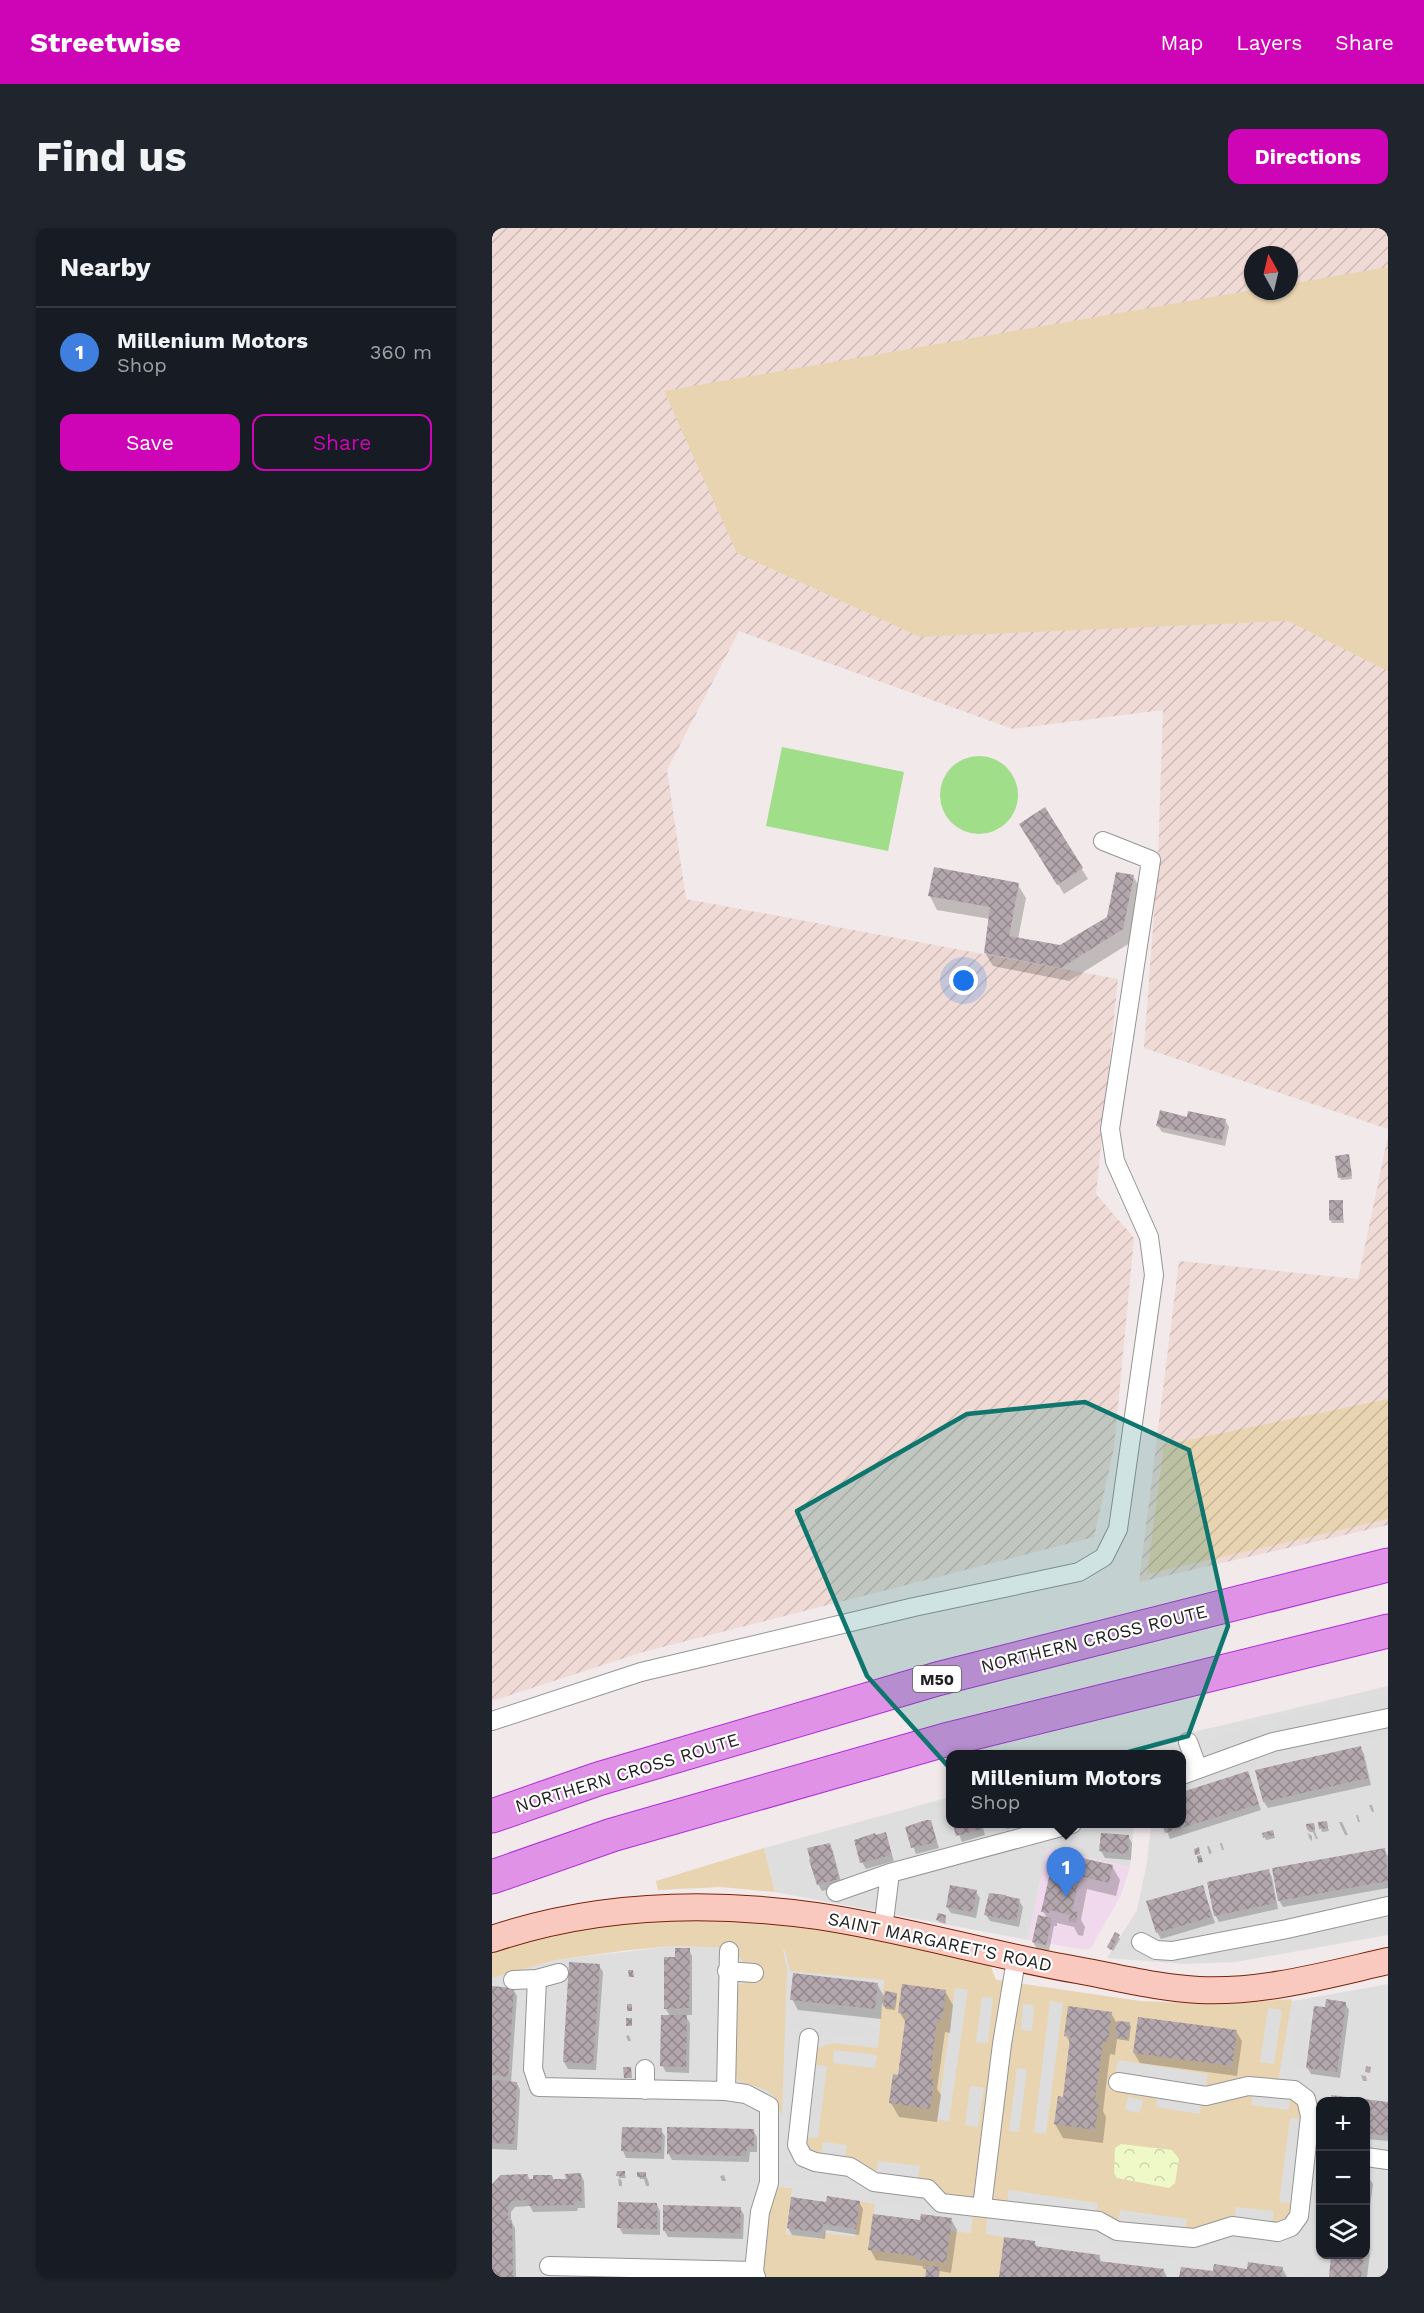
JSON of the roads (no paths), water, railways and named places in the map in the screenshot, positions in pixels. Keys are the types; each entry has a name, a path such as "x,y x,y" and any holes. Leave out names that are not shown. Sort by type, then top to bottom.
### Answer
{"highway":[{"name":"NORTHERN CROSS ROUTE","path":"492,1816 598,1779 937,1679 1388,1565"},
{"path":"492,1877 612,1835 945,1740 1388,1631"}],"main road":[{"name":"SAINT MARGARET'S ROAD","path":"492,1939 529,1926 673,1906 769,1910 819,1916 1016,1960 1136,1982 1199,1990 1257,1987 1388,1961"}],"street":[{"path":"492,1721 641,1672 914,1607 1079,1572 1104,1557 1118,1529 1154,1275 1149,1237 1115,1161 1110,1129 1151,860 1103,841"},
{"path":"1188,1742 1190,1772 1273,1742 1388,1718"},
{"path":"836,1892 890,1873 1057,1828"},
{"path":"883,1929 890,1873"},
{"path":"1141,1942 1156,1950 1172,1952 1388,1906"},
{"path":"726,2091 729,1951"},
{"path":"982,2206 1002,2044 1016,1960"},
{"path":"727,1971 754,1973"},
{"path":"513,1980 537,1979 559,1973"},
{"path":"537,1979 533,2069 539,2087 726,2091 746,2094 769,2106 769,2183 760,2212 755,2274 549,2266"},
{"path":"809,2038 797,2145 803,2157 815,2162 850,2167 874,2182 928,2189 941,2203 1099,2221 1117,2231 1194,2238 1232,2226 1278,2232 1291,2227 1299,2216 1313,2151 1306,2099 1294,2090 1248,2086 1206,2096 1118,2082"},
{"path":"645,2069 645,2090"},
{"path":"1370,2158 1388,2160"}],"place":[{"name":"Millenium Motors","path":"1066,1897"}]}
